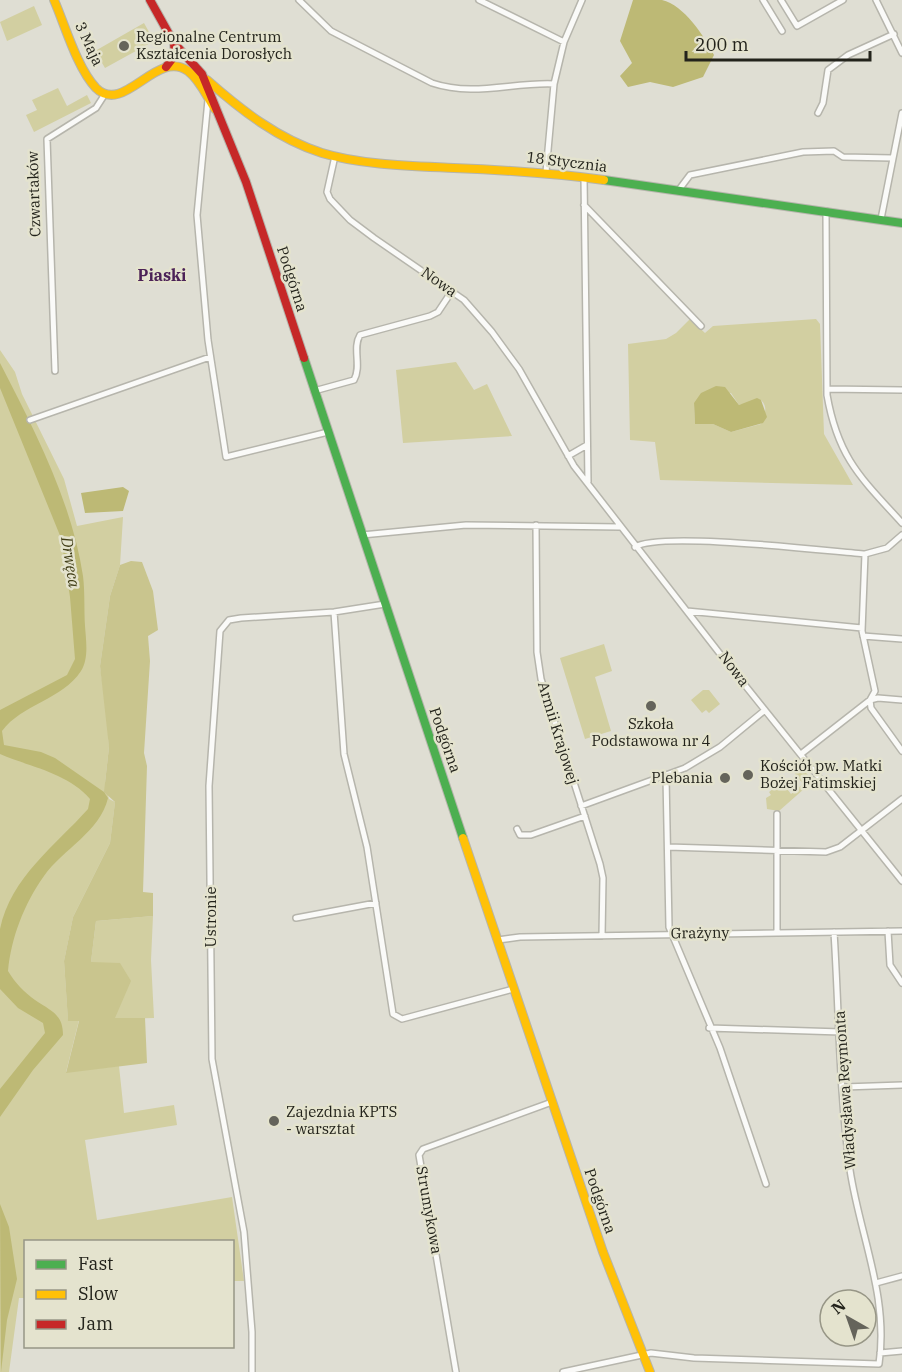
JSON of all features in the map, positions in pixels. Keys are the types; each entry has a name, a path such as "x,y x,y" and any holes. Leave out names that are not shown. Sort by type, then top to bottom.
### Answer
{"main road":[{"name":"3 Maja","path":"54,0 89,78 105,94"},
{"path":"150,0 174,43 202,74 209,97"},
{"path":"158,0 160,19"},
{"path":"166,67 175,55 174,43"},
{"path":"166,67 178,66 186,69 209,97"},
{"name":"Czwartaków","path":"105,94 119,93 166,67"},
{"name":"18 Stycznia","path":"202,74 238,108"},
{"name":"18 Stycznia","path":"209,97 238,108 295,143 335,156 398,165 546,172 902,223"},
{"name":"Podgórna","path":"209,97 220,115 246,182 513,989 603,1252 650,1372"}],"street":[{"path":"299,0 332,31 440,86 479,91 554,84"},
{"path":"479,0 564,42"},
{"path":"546,172 554,84 564,42 582,0"},
{"path":"763,0 782,31"},
{"path":"781,0 797,26 843,0"},
{"path":"876,0 902,53"},
{"path":"818,113 823,103 828,69 848,55 894,34"},
{"name":"Czwartaków","path":"55,371 46,139 96,108 105,94"},
{"path":"209,97 197,215 210,357 226,457 328,432"},
{"path":"881,219 902,113"},
{"path":"678,191 690,175 802,152 834,151 843,157 892,158"},
{"name":"Nowa","path":"335,156 327,192 333,202 374,238 452,291 466,303 506,349 568,456 620,527 902,881"},
{"path":"584,177 588,484"},
{"path":"584,205 701,326"},
{"path":"826,211 827,389 832,423 846,457 858,474 902,523"},
{"path":"314,391 354,380 357,374 357,340 360,335 430,316 438,312 452,291"},
{"path":"30,420 210,357"},
{"path":"827,389 902,390"},
{"path":"568,456 587,445"},
{"path":"362,535 466,525 620,527"},
{"name":"Armii Krajowej","path":"536,525 537,652 541,678 603,878 602,936"},
{"path":"635,547 648,541 699,541 865,554 887,548 902,534"},
{"path":"801,754 870,700 875,691 862,628 865,554"},
{"name":"Ustronie","path":"252,1372 252,1332 244,1232 212,1059 209,786 220,631 229,620 334,612 385,604"},
{"path":"686,610 862,628"},
{"path":"334,612 344,754 367,847 393,1014 402,1019 513,989"},
{"path":"863,636 902,639"},
{"path":"870,700 878,698 902,700"},
{"path":"870,700 875,714 902,752"},
{"path":"581,807 666,777 720,747 765,710"},
{"path":"666,777 669,927 709,1028 720,1048 766,1184"},
{"path":"668,847 826,852 840,847 902,799"},
{"path":"777,814 777,932"},
{"path":"517,829 520,835 531,835 585,816"},
{"path":"296,918 375,903"},
{"path":"888,931 890,965 902,983"},
{"name":"Grażyny","path":"498,940 513,937 902,931"},
{"name":"Władysława Reymonta","path":"834,932 850,1171 881,1312 880,1353"},
{"path":"709,1028 841,1032"},
{"path":"844,1087 902,1084"},
{"name":"Strumykowa","path":"456,1372 419,1155 423,1149 552,1102"},
{"path":"876,1282 902,1276"},
{"path":"563,1372 661,1353 694,1358 879,1364 880,1353 902,1351"}],"shaded area":[{"path":"34,6 42,25 7,41 0,22"},
{"path":"144,23 154,41 105,68 95,51"},
{"path":"58,88 67,106 87,95 91,103 34,132 26,115 37,110 32,100"},
{"path":"690,319 705,333 713,326 816,319 820,324 824,434 853,485 660,480 655,442 630,440 628,344 666,339","holes":["731,393 739,405 761,400 765,409 761,424 731,432 713,424 695,424 694,403"]},
{"path":"0,350 15,372 22,394 64,479 77,526 123,517 120,565 110,596 100,666 109,747 105,783 109,799 115,802 110,843 73,917 64,961 68,1020 79,1020 66,1072 119,1066 124,1113 174,1105 177,1125 85,1140 97,1220 232,1197 244,1281 234,1281 234,1240 24,1240 24,1298 19,1298 9,1372 0,1372"},
{"path":"456,362 474,390 487,384 512,436 403,443 396,370"},
{"path":"131,561 142,562 153,591 158,630 148,636 150,661 144,753 147,766 143,892 153,893 153,916 96,921 91,962 120,963 131,981 115,1018 145,1018 147,1063 66,1073 79,1021 68,1021 64,961 73,917 110,843 115,802 104,792 109,747 100,666 110,596 120,565"},
{"path":"604,644 612,671 595,677 611,731 585,739 560,658"},
{"path":"703,690 709,690 720,704 709,713 706,710 702,713 691,700"},
{"path":"797,761 813,781 779,811 767,809 766,798 771,795 769,792 782,782 791,794 803,784 789,766"},
{"path":"153,916 151,960 154,1018 115,1019 91,962 96,921"}],"water":[{"path":"633,0 662,0 678,8 692,22 714,55 703,77 673,87 650,82 628,87 620,76 632,63 620,41"},
{"name":"Drwęca","path":"0,363 50,466 70,521 83,576 86,649 84,666 73,681 10,722 2,731 4,745 41,752 55,758 104,792 108,798 104,810 89,831 44,876 30,898 15,934 8,971 23,990 51,1010 58,1018 63,1035 33,1070 0,1117 0,1089 45,1033 43,1023 18,1008 0,989 0,929 6,910 24,878 88,809 90,799 81,790 60,777 0,754 0,710 67,675 75,659 70,597 61,538 0,388"},
{"path":"716,386 725,387 739,405 757,398 761,400 767,417 763,423 731,432 713,424 695,424 694,403 701,393"},
{"path":"123,487 129,491 123,511 85,513 81,493"},
{"path":"0,1204 9,1227 17,1279 7,1320 1,1372"}],"traffic: fast":[{"path":"604,180 902,223"},
{"path":"304,358 463,838"}],"traffic: slow":[{"path":"54,0 77,58 96,88 107,94 118,94 164,68 176,66 192,75 215,109"},
{"path":"207,80 247,113 275,132 306,147 337,157 387,164 529,172 604,180"},
{"path":"463,838 603,1252 650,1372"}],"traffic: jam":[{"path":"150,0 174,43 202,74 246,182 304,358"},
{"path":"166,67 175,55 174,44"}],"place":[{"name":"Regionalne Centrum Kształcenia Dorosłych","path":"124,46"},
{"name":"Szkoła Podstawowa nr 4","path":"651,706"},
{"name":"Kościół pw. Matki Bożej Fatimskiej","path":"748,775"},
{"name":"Plebania","path":"725,778"},
{"name":"Zajezdnia KPTS - warsztat","path":"274,1121"}],"district":[{"name":"Piaski","path":"162,275"}]}
